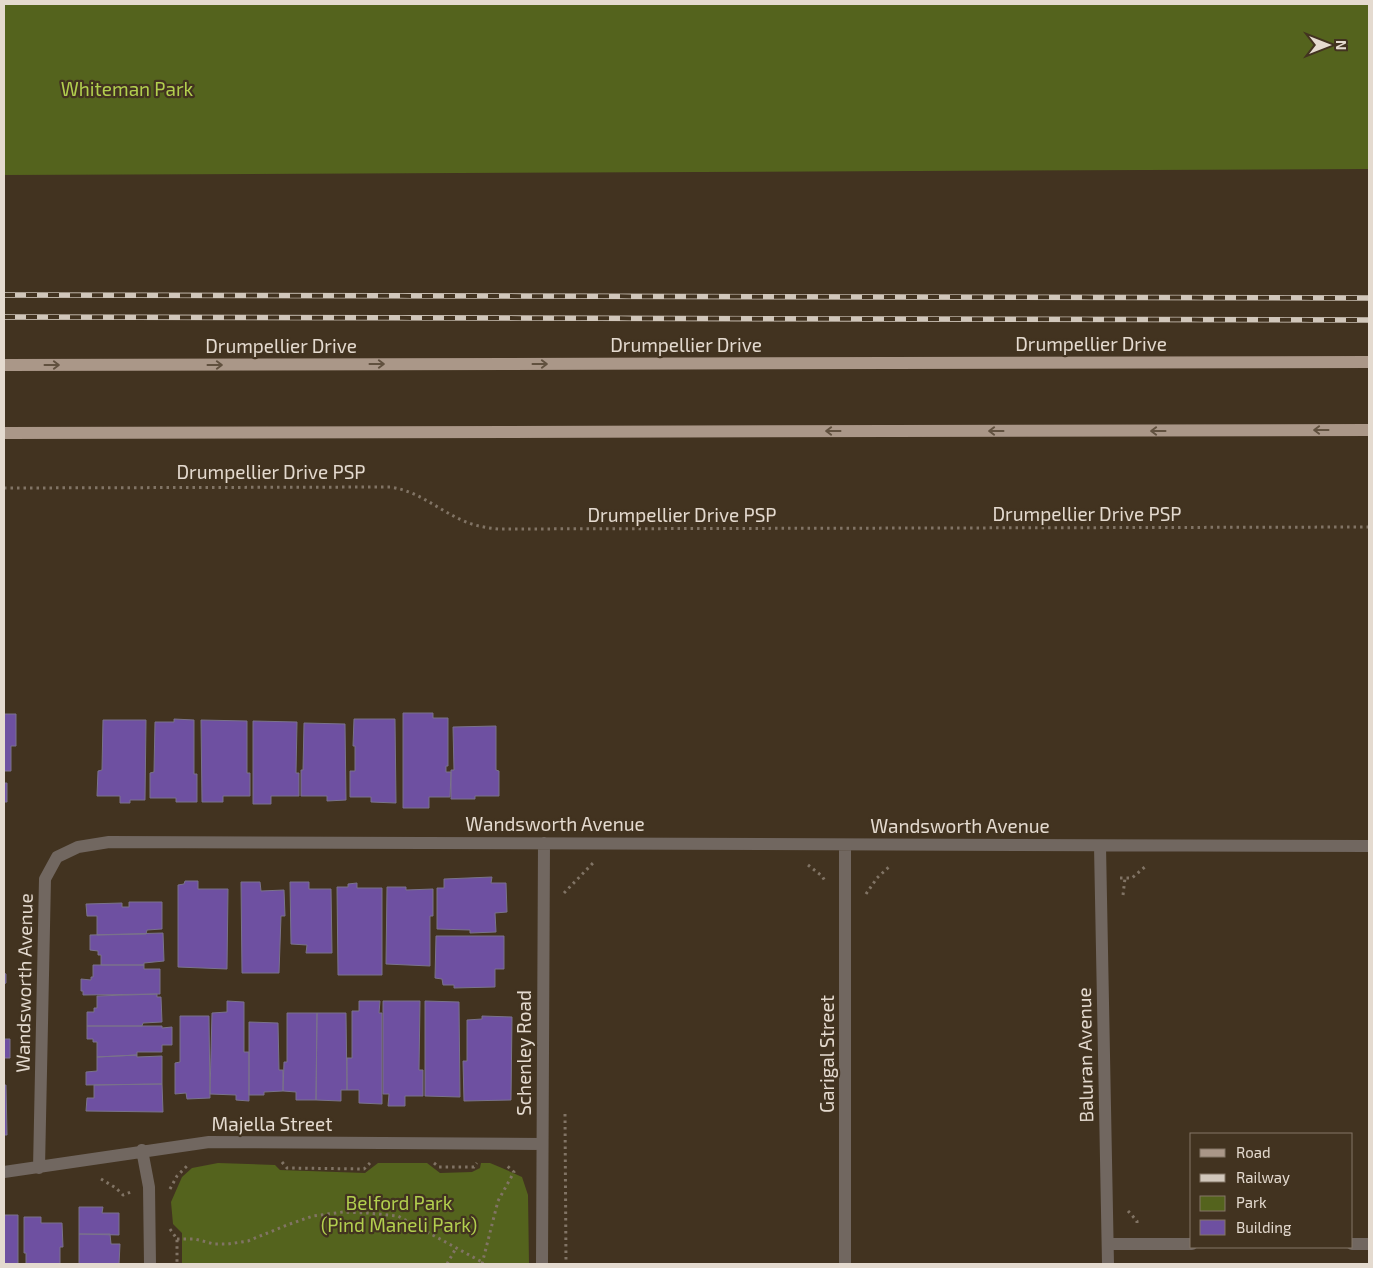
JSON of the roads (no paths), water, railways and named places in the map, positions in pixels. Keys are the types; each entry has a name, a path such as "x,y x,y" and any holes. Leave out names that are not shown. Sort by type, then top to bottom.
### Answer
{"main road":[{"name":"Drumpellier Drive","path":"4,365 1369,362"},
{"path":"4,433 1369,430"}],"street":[{"name":"Wandsworth Avenue","path":"39,1168 45,880 57,857 78,847 109,842 1369,846"},
{"name":"Schenley Road","path":"542,1264 544,843"},
{"name":"Garigal Street","path":"845,844 845,1264"},
{"name":"Baluran Avenue","path":"1100,846 1108,1264"},
{"name":"Majella Street","path":"4,1172 39,1168 142,1150 209,1142 542,1144"},
{"path":"142,1150 149,1186 150,1264"},
{"path":"1108,1244 1190,1244"},
{"path":"1353,1244 1369,1244"}],"railway":[{"path":"4,295 1369,298"},
{"path":"4,317 1369,320"}],"park label":[{"name":"Whiteman Park","path":"127,89"},
{"name":"Belford Park (Pind Maneli Park)","path":"399,1214"}]}
